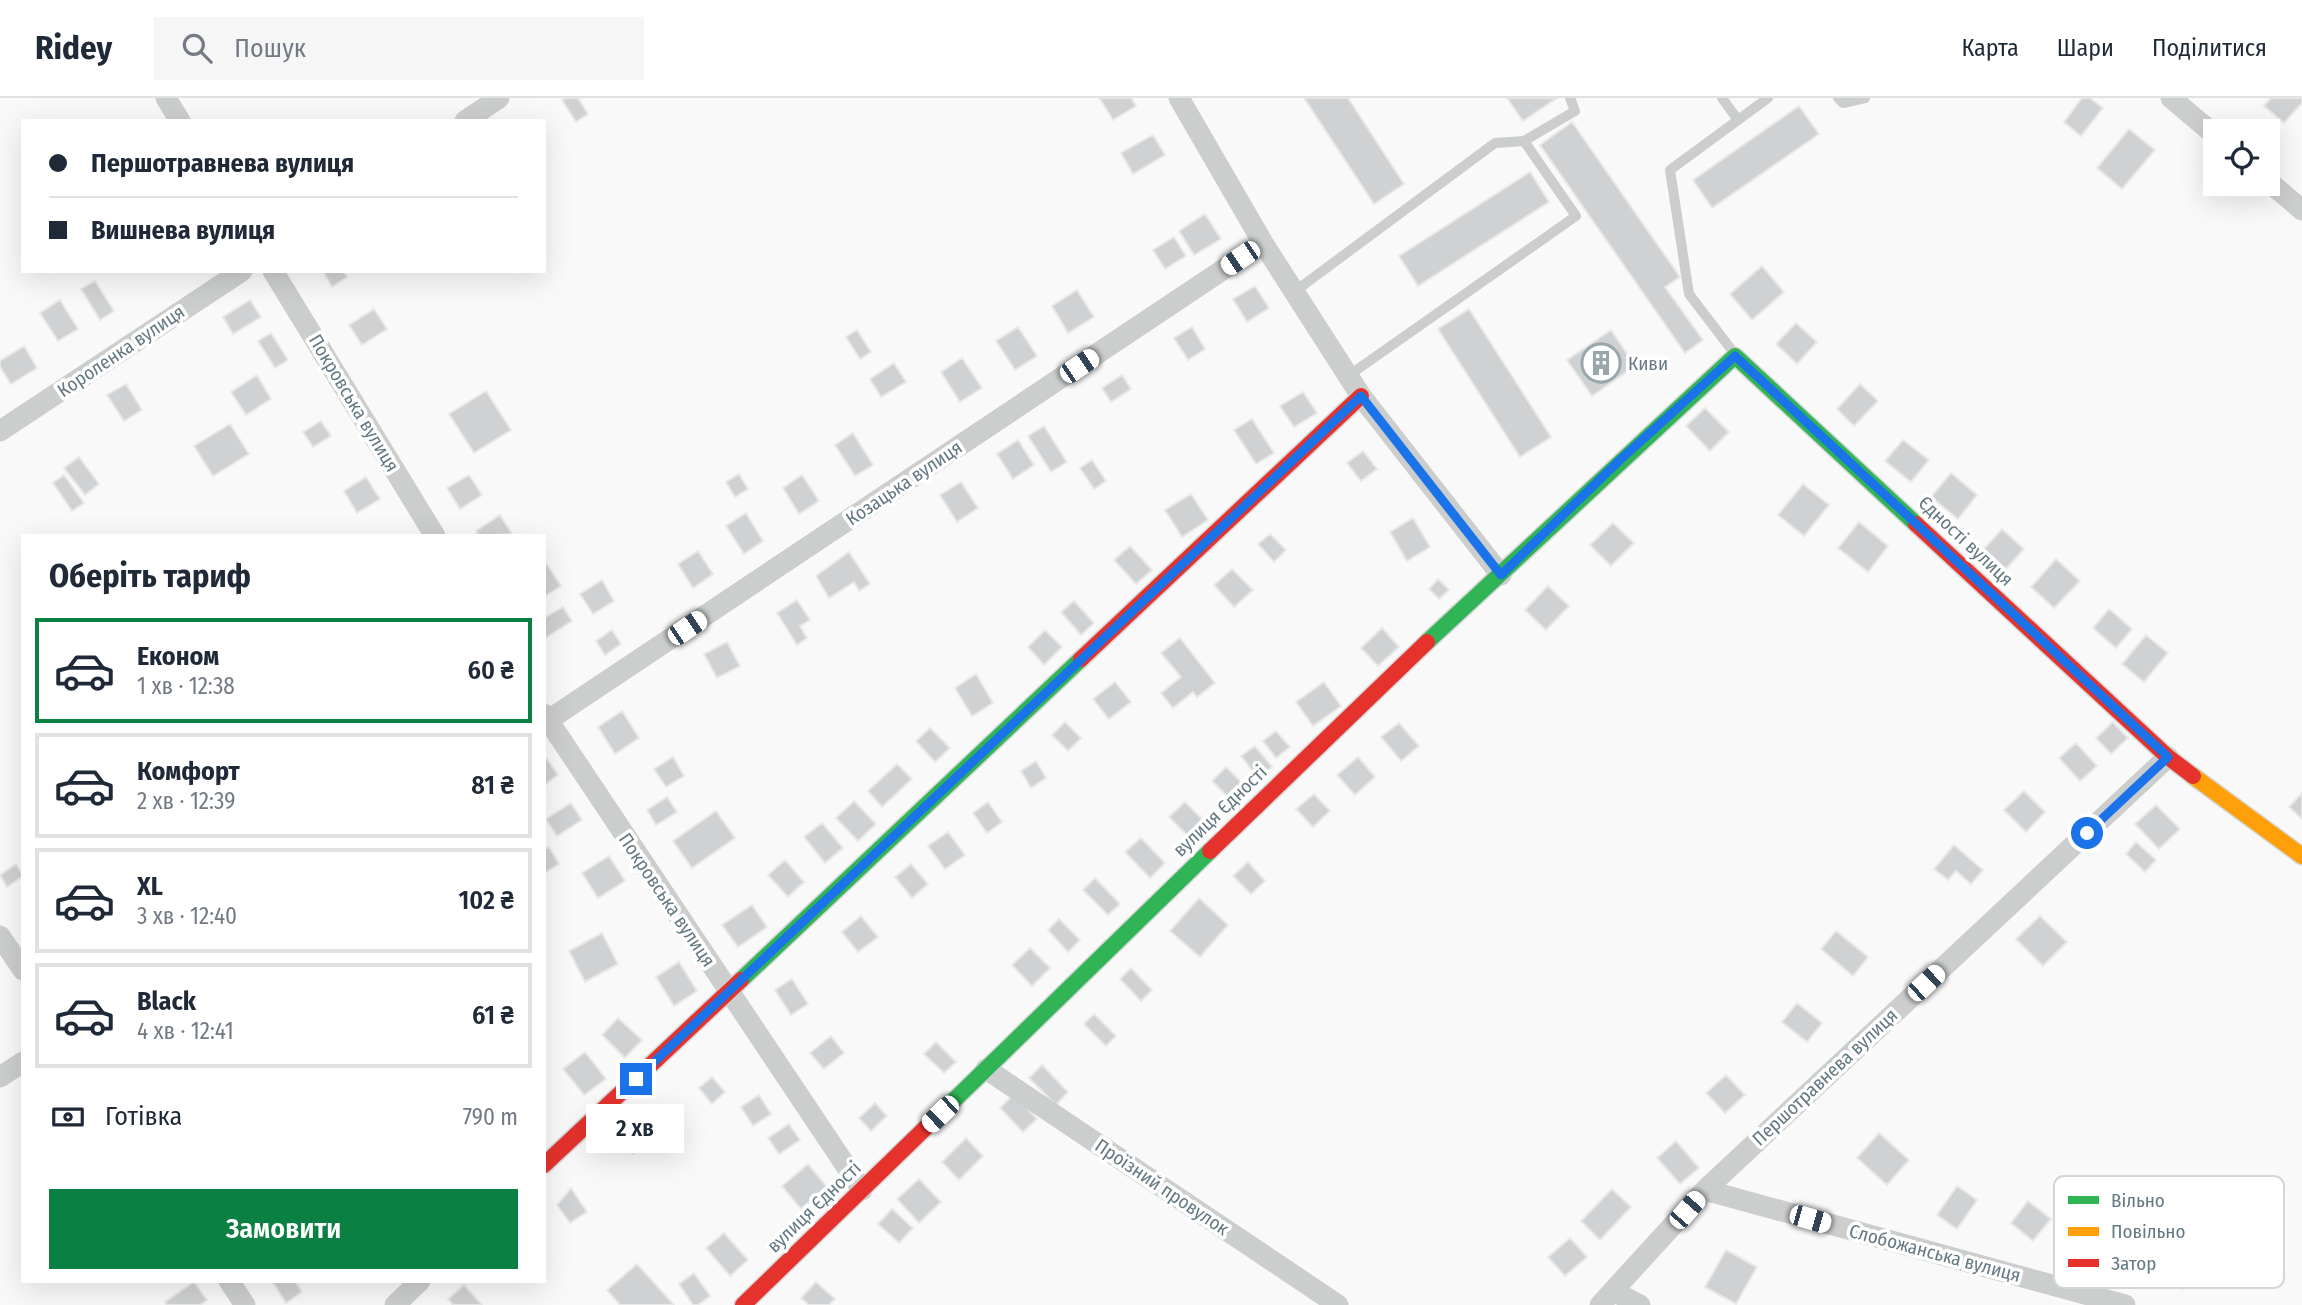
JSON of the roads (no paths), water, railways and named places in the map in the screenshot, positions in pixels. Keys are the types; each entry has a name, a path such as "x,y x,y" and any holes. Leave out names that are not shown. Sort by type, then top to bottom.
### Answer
{"street":[{"path":"166,98 179,119"},
{"path":"468,119 499,98"},
{"path":"1179,98 1263,243 1361,396 1501,575"},
{"path":"2171,98 2203,125"},
{"path":"2280,191 2302,210"},
{"name":"Козацька вулиця","path":"546,719 1263,243"},
{"name":"Короленка вулиця","path":"0,431 239,273"},
{"name":"Покровська вулиця","path":"274,273 434,534"},
{"name":"вулиця Єдності","path":"743,1305 1378,687 1735,356"},
{"name":"Єдності вулиця","path":"1735,356 2168,757 2302,856"},
{"path":"546,1163 1361,396"},
{"name":"Покровська вулиця","path":"546,719 862,1189"},
{"name":"Першотравнева вулиця","path":"1608,1298 1705,1190 2168,757"},
{"path":"0,936 21,967"},
{"path":"0,1077 21,1063"},
{"name":"Проїзний провулок","path":"986,1069 1338,1305"},
{"name":"Слобожанська вулиця","path":"1705,1190 2054,1286"},
{"path":"230,1283 245,1305"},
{"path":"395,1305 418,1283"},
{"name":"Слобожанська вулиця","path":"2063,1288 2125,1305"},
{"path":"1608,1298 1640,1305"}],"lane":[{"path":"1294,292 1495,143 1524,141 1574,111 1570,98"},
{"path":"1722,98 1738,120"},
{"path":"1735,356 1689,294 1670,170 1769,98"},
{"path":"1839,98 1843,103 1865,98"},
{"path":"1348,376 1576,216 1524,141"}],"place":[{"name":"Киви","path":"1601,363"}]}
